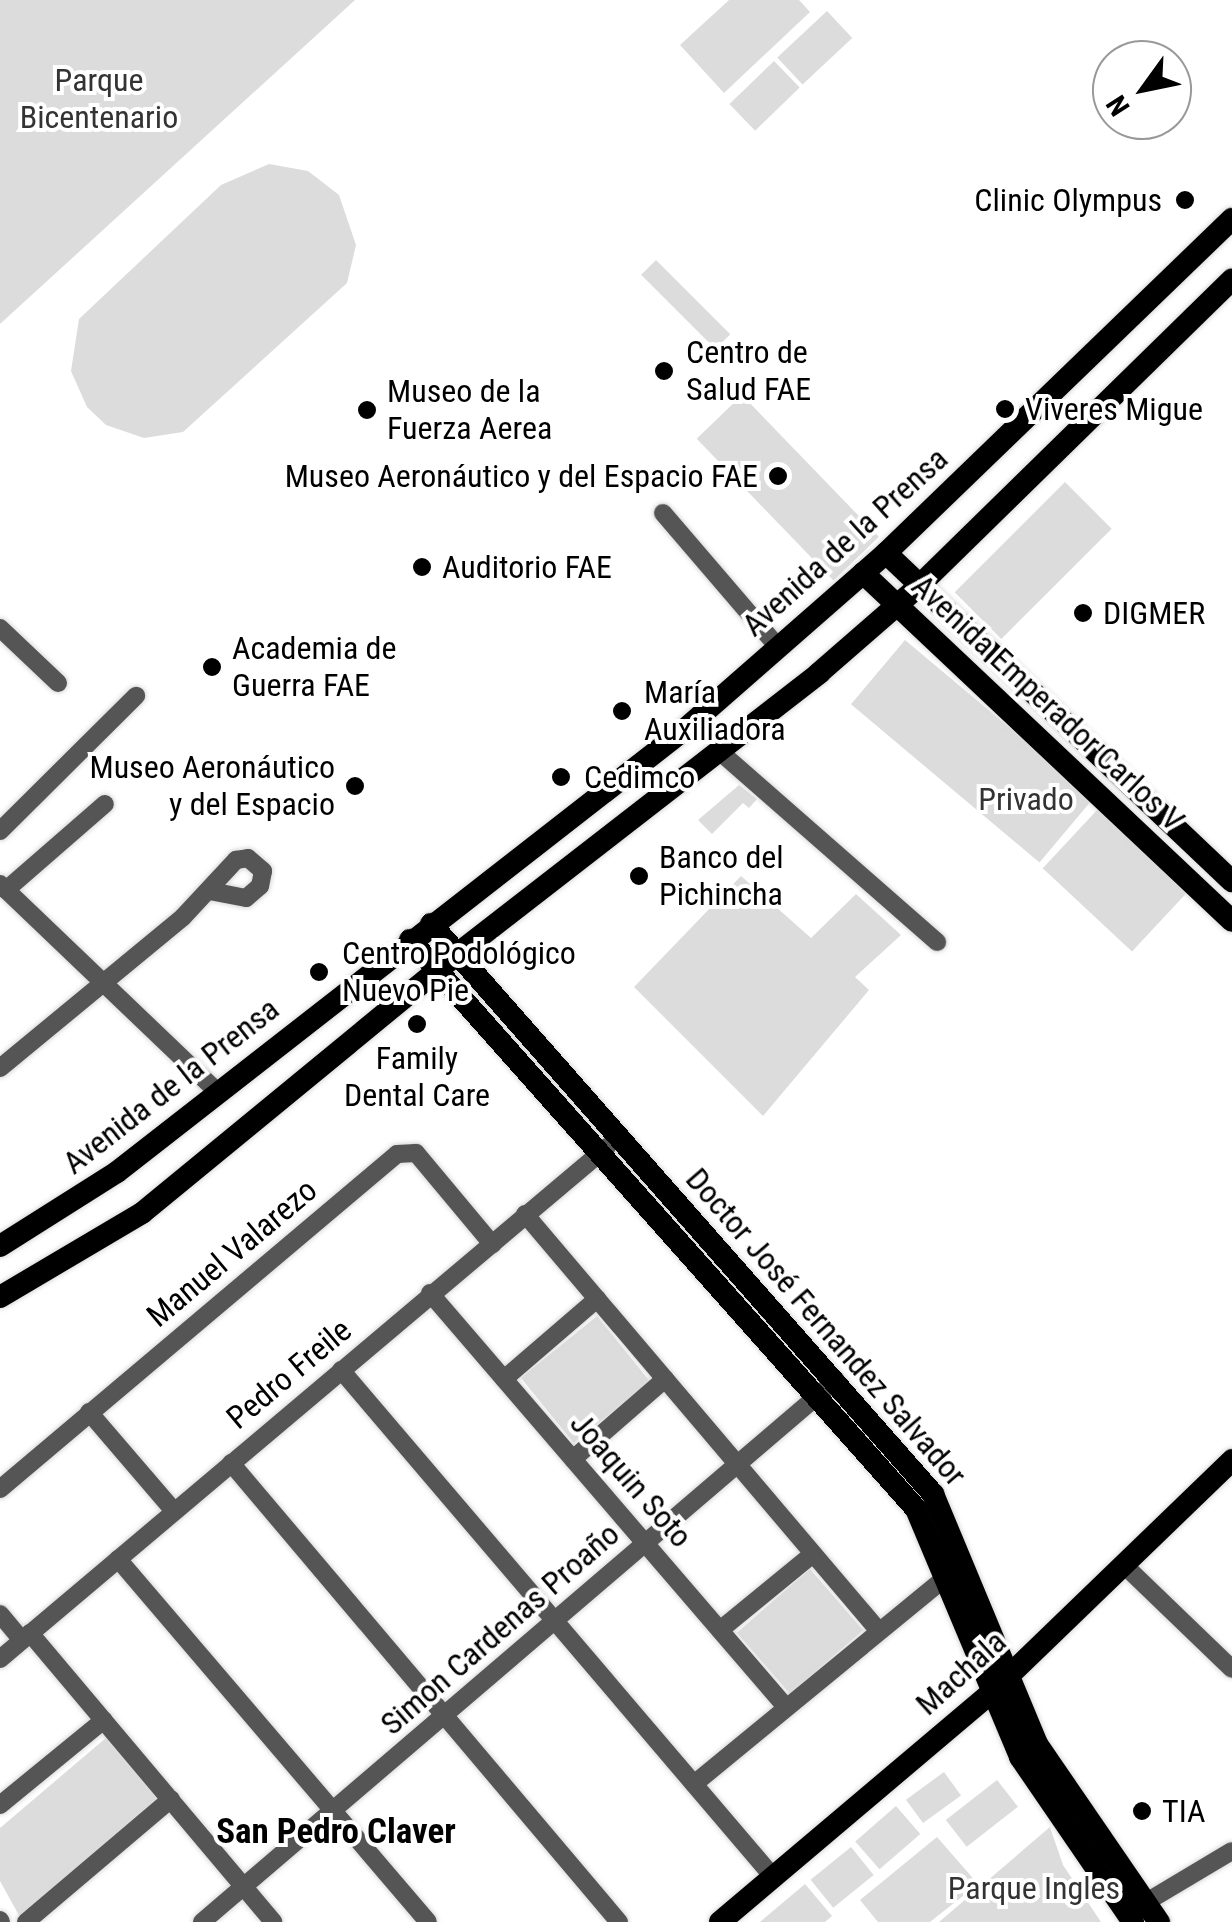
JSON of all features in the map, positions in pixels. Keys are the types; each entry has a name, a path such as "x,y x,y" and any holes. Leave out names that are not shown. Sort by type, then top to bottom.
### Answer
{"main road":[{"name":"Avenida de la Prensa","path":"0,1246 118,1172 410,940 684,730 886,553 1232,219"},
{"path":"0,1298 142,1213 456,954 720,751 897,605 1232,280"},
{"name":"Avenida Emperador Carlos V","path":"886,553 1232,881"},
{"name":"Avenida Emperador Carlos V","path":"863,573 1232,921"},
{"name":"Doctor José Fernandez Salvador","path":"431,924 934,1494 1038,1744 1135,1912"},
{"name":"Doctor José Fernandez Salvador","path":"410,940 916,1508 948,1574 1020,1757 1135,1912 1159,1922"},
{"name":"Machala","path":"720,1922 992,1692 1232,1460"}],"street":[{"path":"663,513 778,647"},
{"path":"0,628 58,683"},
{"path":"0,831 136,696"},
{"path":"720,751 936,942"},
{"path":"106,804 4,893 218,1092"},
{"path":"0,1068 105,985 211,890"},
{"name":"Pedro Freile","path":"0,1659 618,1137"},
{"name":"Manuel Valarezo","path":"0,1489 406,1149 492,1244"},
{"path":"525,1214 878,1630"},
{"name":"Joaquin Soto","path":"430,1293 786,1706"},
{"path":"504,1380 597,1299"},
{"path":"341,1370 774,1878"},
{"path":"573,1460 665,1379"},
{"name":"Simon Cardenas Proaño","path":"202,1922 836,1380"},
{"path":"89,1412 174,1511"},
{"path":"231,1463 619,1922"},
{"path":"720,1630 813,1554"},
{"path":"118,1559 428,1922"},
{"path":"1123,1564 1232,1668"},
{"path":"694,1784 948,1574"},
{"path":"0,1614 104,1720 273,1922"},
{"path":"0,1805 104,1720"},
{"path":"26,1922 171,1799"},
{"path":"1135,1912 1232,1851"}],"green space":[{"name":"Parque Bicentenario","path":"0,0 355,0 0,324"},
{"path":"729,0 799,0 810,12 724,93 680,45"},
{"path":"827,11 852,38 803,84 777,57"},
{"path":"774,61 800,88 755,131 729,104"},
{"path":"269,164 308,171 339,195 356,245 347,283 183,432 144,438 106,425 87,407 71,371 79,319 221,185"},
{"path":"656,260 730,334 715,349 641,275"},
{"path":"742,395 879,537 834,580 697,439"},
{"path":"1065,482 1112,529 1001,639 955,592"},
{"name":"Privado","path":"905,640 1093,798 1039,862 851,704"},
{"path":"739,785 757,799 749,808 743,803 712,834 698,820"},
{"path":"1098,809 1187,892 1132,951 1043,868"},
{"path":"741,876 811,938 856,894 901,935 855,977 869,990 763,1116 634,987"},
{"path":"597,1316 650,1381 574,1443 521,1378"},
{"path":"810,1569 863,1630 790,1694 737,1633"},
{"path":"107,1737 160,1798 21,1919 0,1881 0,1828"},
{"path":"944,1772 961,1795 923,1823 906,1800"},
{"path":"997,1780 1018,1807 967,1847 946,1820"},
{"path":"896,1806 920,1834 880,1869 855,1841"},
{"name":"Parque Ingles","path":"1050,1827 1063,1865 1101,1922 939,1922"},
{"path":"937,1837 978,1884 930,1922 878,1922 860,1900"},
{"path":"851,1847 874,1875 833,1908 811,1880"},
{"path":"805,1884 832,1916 825,1922 760,1922"}],"place":[{"name":"Clinic Olympus","path":"1185,200"},
{"name":"Centro de Salud FAE","path":"664,371"},
{"name":"Viveres Migue","path":"1005,409"},
{"name":"Museo de la Fuerza Aerea","path":"367,410"},
{"name":"Museo Aeronáutico y del Espacio FAE","path":"778,476"},
{"name":"Auditorio FAE","path":"422,567"},
{"name":"DIGMER","path":"1083,613"},
{"name":"Academia de Guerra FAE","path":"212,667"},
{"name":"María Auxiliadora","path":"622,711"},
{"name":"Cedimco","path":"561,777"},
{"name":"Museo Aeronáutico y del Espacio","path":"355,786"},
{"name":"Banco del Pichincha","path":"639,876"},
{"name":"Centro Podológico Nuevo Pie","path":"319,972"},
{"name":"Family Dental Care","path":"417,1024"},
{"name":"TIA","path":"1142,1811"}],"district":[{"name":"San Pedro Claver","path":"336,1832"}]}
